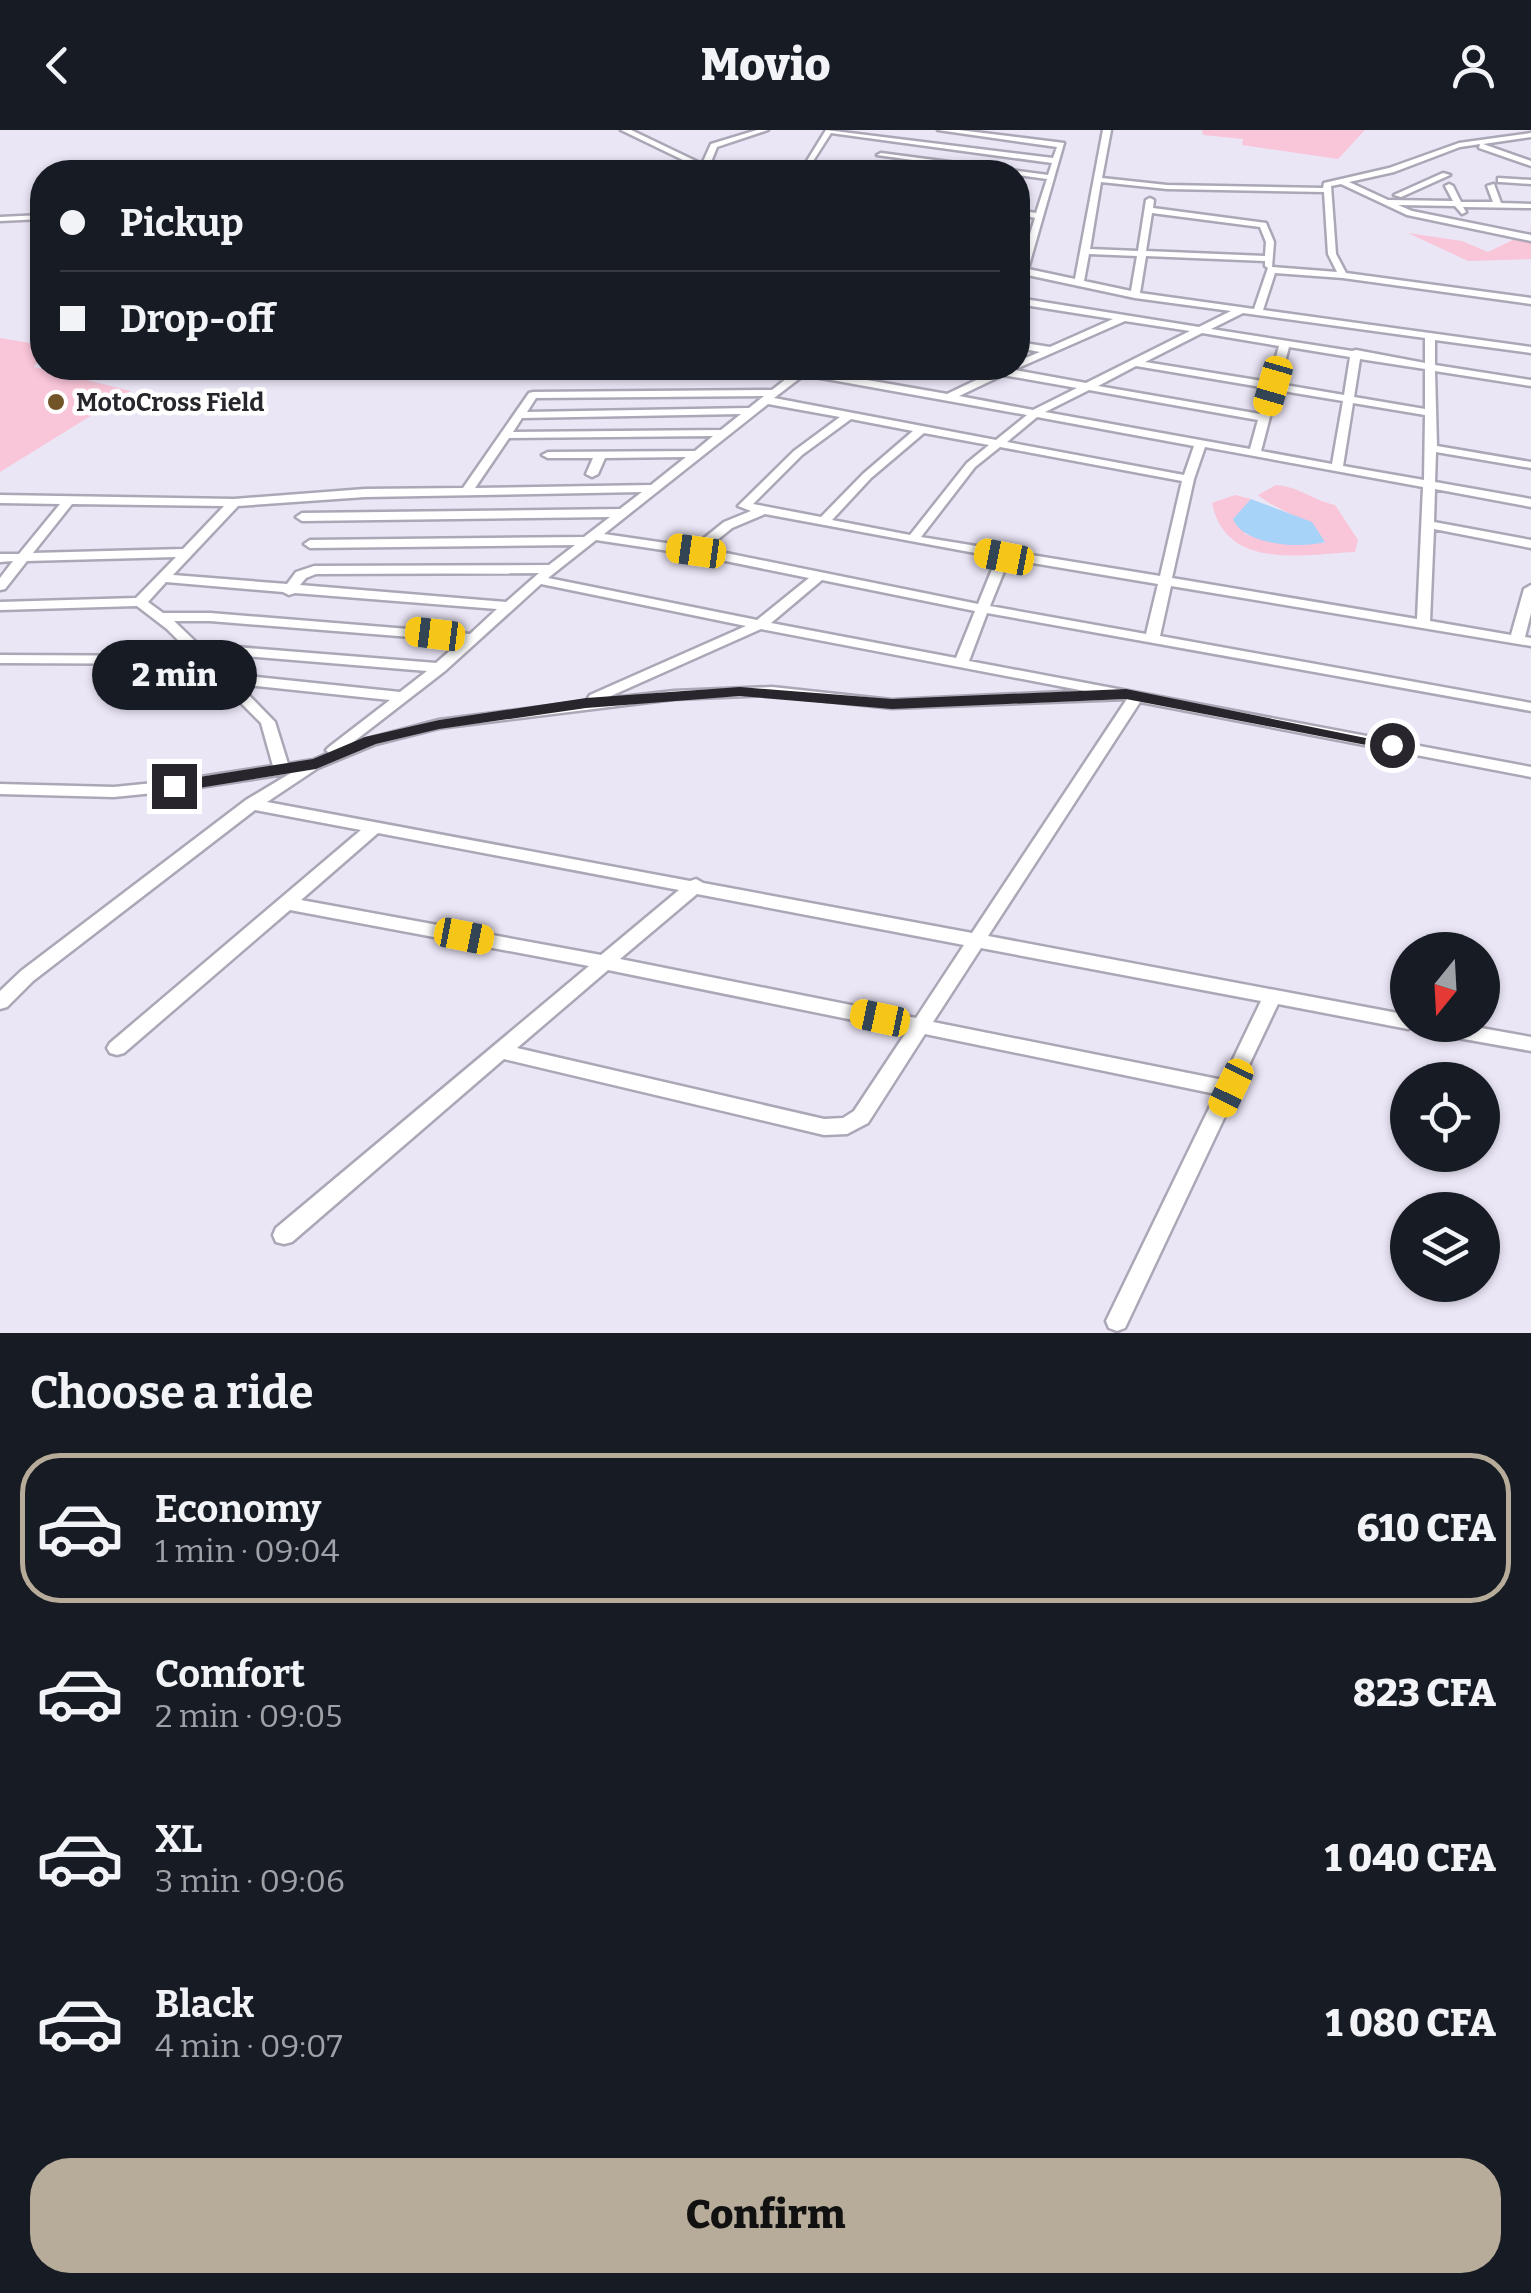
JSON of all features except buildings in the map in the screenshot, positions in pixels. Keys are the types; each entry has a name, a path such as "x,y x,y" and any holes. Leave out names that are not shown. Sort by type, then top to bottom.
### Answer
{"street":[{"path":"625,130 688,160"},
{"path":"711,160 714,146 764,130"},
{"path":"942,130 1061,144 1048,177 1030,251"},
{"path":"1078,283 1101,180 1107,130"},
{"path":"811,160 830,131 1054,160"},
{"path":"1343,274 1332,254 1327,185 1473,142 1529,132"},
{"path":"1473,142 1531,164"},
{"path":"881,156 913,160"},
{"path":"1030,175 1048,177"},
{"path":"1378,200 1409,193 1446,175"},
{"path":"1101,180 1153,186 1326,190"},
{"path":"1502,180 1531,182"},
{"path":"1340,181 1410,214 1531,238"},
{"path":"1136,294 1153,186"},
{"path":"1449,186 1457,205 1479,229"},
{"path":"1491,186 1498,206"},
{"path":"1378,200 1531,206"},
{"path":"1148,210 1263,226 1270,242 1270,264 1258,312"},
{"path":"1030,214 1040,216"},
{"path":"0,219 30,218"},
{"path":"1518,236 1531,225"},
{"path":"1086,251 1145,250 1270,264 1531,301"},
{"path":"1030,272 1136,294 1531,350"},
{"path":"1036,284 1048,277"},
{"path":"1030,299 1199,332 1285,342 1531,383"},
{"path":"914,539 970,465 1038,412 1241,310"},
{"path":"1030,359 1124,318"},
{"path":"1422,626 1432,412 1430,336"},
{"path":"1255,452 1285,342"},
{"path":"1030,346 1049,350"},
{"path":"1337,468 1356,353"},
{"path":"1134,363 1432,412"},
{"path":"1030,372 1264,418"},
{"path":"0,1002 27,976 252,804 316,764 440,668 552,568 791,380"},
{"path":"848,380 1531,503"},
{"path":"949,397 985,380"},
{"path":"465,493 537,394 770,396 850,416 1188,479"},
{"path":"520,415 752,411"},
{"path":"850,416 798,453 744,506 1004,557 1524,641 1531,589"},
{"path":"825,520 867,476 922,429"},
{"path":"506,435 724,433"},
{"path":"1152,639 1188,479 1201,443"},
{"path":"1431,448 1524,464 1531,454"},
{"path":"548,454 698,454"},
{"path":"592,474 600,454"},
{"path":"0,499 234,503 365,493 655,488"},
{"path":"0,586 70,500"},
{"path":"140,602 234,503"},
{"path":"696,551 728,525 764,510"},
{"path":"302,517 623,514"},
{"path":"1427,524 1531,544"},
{"path":"310,544 591,539 696,551 980,608 1531,708"},
{"path":"0,558 185,553"},
{"path":"962,663 980,608 1004,557"},
{"path":"290,590 301,574 314,570 552,568"},
{"path":"586,703 760,625 818,576"},
{"path":"162,578 509,606"},
{"path":"538,580 1531,772"},
{"path":"0,606 140,602 268,722 281,766"},
{"path":"161,618 229,618 472,638"},
{"path":"0,659 198,654 440,668"},
{"path":"222,678 403,697"},
{"path":"0,788 114,792 316,764 371,741 439,724 586,703 756,691 892,704 1131,695"},
{"path":"500,1052 824,1127 847,1126 861,1117 1131,695"},
{"path":"252,804 1390,1019"},
{"path":"117,1048 376,826"},
{"path":"284,1235 696,885"},
{"path":"286,904 607,962 1231,1088"},
{"path":"1117,1321 1272,998"},
{"path":"1500,1038 1531,1044"}],"shaded area":[{"path":"1202,130 1365,130 1338,159 1242,145 1243,139 1203,135"},
{"path":"1531,231 1531,259 1468,261 1408,233 1462,241 1488,252"},
{"name":"MotoCross Field","path":"0,338 30,343 30,380 87,380 131,391 0,472"},
{"path":"1276,485 1335,505 1358,540 1355,552 1270,554 1233,540 1220,525 1212,503 1235,495 1251,499 1239,515 1245,534 1270,541 1325,543 1302,520 1258,495"}],"water":[{"path":"1251,499 1312,522 1325,542 1288,545 1248,535 1233,519"}],"place":[{"name":"MotoCross Field","path":"56,402"}],"route":[{"path":"174,786 281,766 316,764 371,741 439,724 586,703 740,692 772,691 892,704 1126,694 1392,745"}]}
